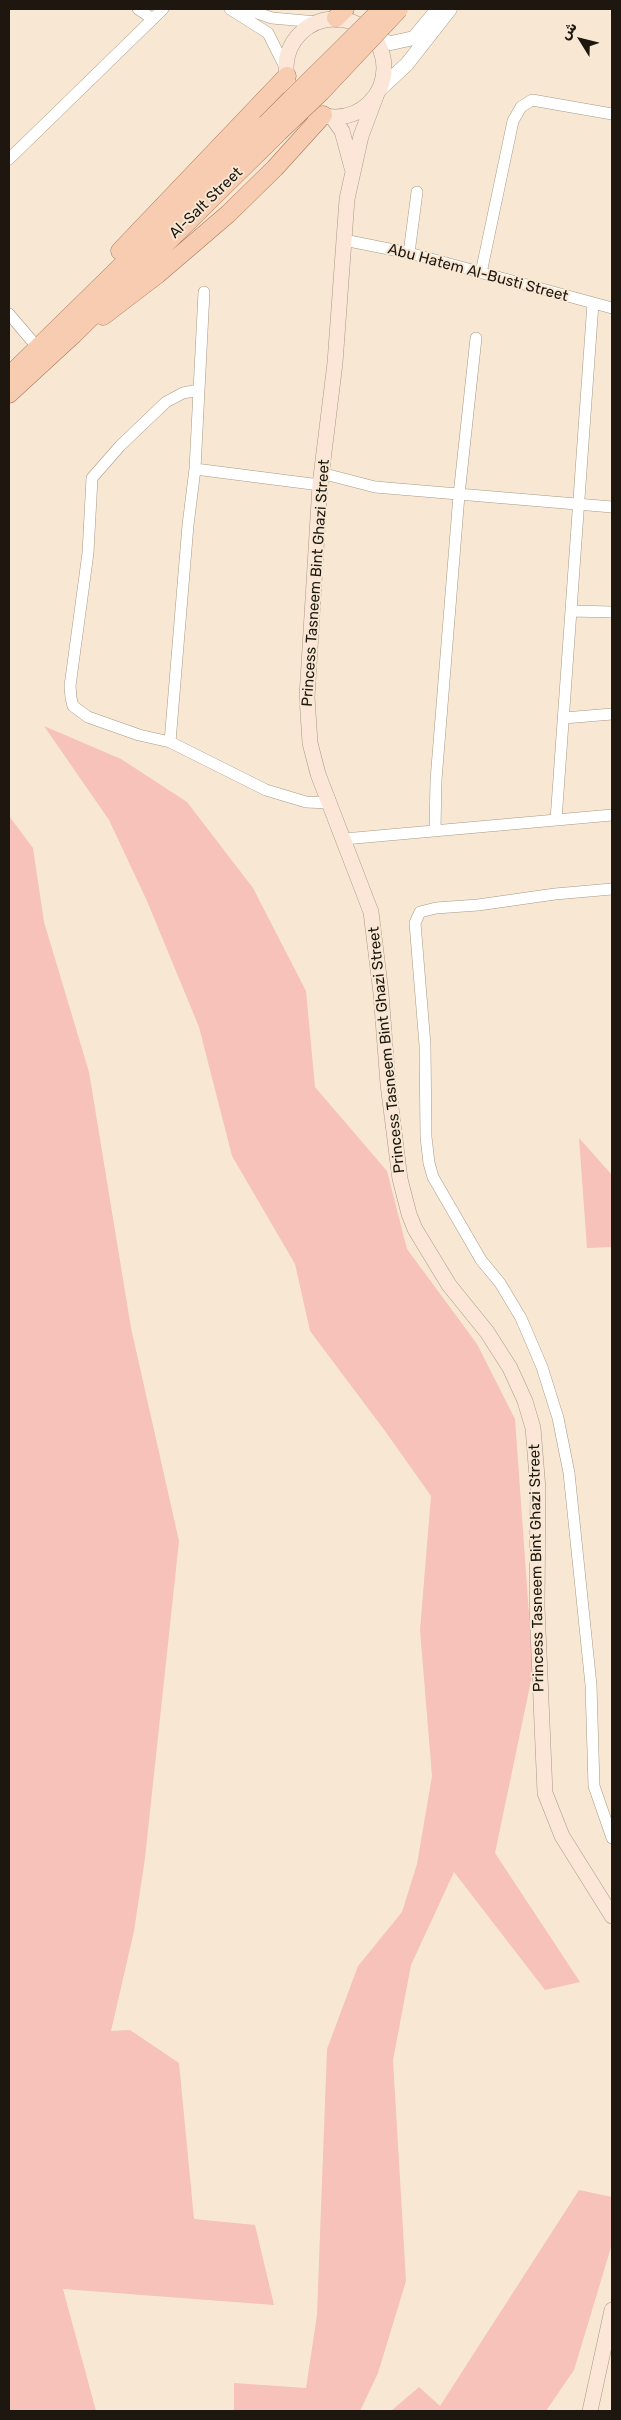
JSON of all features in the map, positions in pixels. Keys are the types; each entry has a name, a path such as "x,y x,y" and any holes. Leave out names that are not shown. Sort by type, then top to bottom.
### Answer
{"main road":[{"name":"Al-Salt Street","path":"9,394 73,335 273,128 382,9"},
{"name":"Al-Salt Street","path":"9,376 73,312 273,128 327,86 399,9"},
{"path":"340,14 358,24 376,39 385,63 378,93 363,108 353,114 327,116 310,110 299,101 291,89 286,72 289,50 298,36 317,22 340,14"},
{"path":"73,312 108,265 286,72"},
{"name":"Princess Tasneem Bint Ghazi Street","path":"378,93 362,136 348,199 335,363 321,479 307,697 310,743 318,774 369,904 375,931 388,1084 400,1179 409,1214 415,1229 450,1285 487,1332 510,1368 525,1402 533,1428 538,1489 538,1607 545,1793 562,1836 612,1916"},
{"path":"73,335 114,308 185,252 275,168 327,116"},
{"name":"Princess Tasneem Bint Ghazi Street","path":"327,116 342,132 347,143 354,174"},
{"path":"590,2411 612,2310"}],"street":[{"path":"138,9 153,19"},
{"path":"9,159 164,9"},
{"path":"376,39 391,43 414,38 438,9"},
{"path":"378,93 407,64 450,9"},
{"path":"238,10 272,18 317,22"},
{"path":"238,10 268,33 286,72"},
{"path":"481,273 513,122 521,107 532,100 612,114"},
{"path":"409,253 417,192"},
{"name":"Abu Hatem Al-Busti Street","path":"344,240 409,253 612,308"},
{"path":"170,742 188,525 195,469 204,292"},
{"path":"556,820 593,303"},
{"path":"9,314 38,348"},
{"path":"435,830 436,780 459,495 476,338"},
{"path":"199,390 183,392 166,402 100,466 92,478 88,553 70,686 73,706 88,717 170,742 266,790 306,802 330,802"},
{"path":"195,469 321,479 375,487 459,495 612,507"},
{"path":"571,611 612,612"},
{"path":"564,718 612,714"},
{"path":"344,839 612,815"},
{"path":"612,889 423,910 418,915 415,923 425,1045 425,1112 428,1163 433,1178 480,1260 500,1283 521,1318 542,1367 558,1418 568,1473 591,1685 594,1786 612,1838"}],"shaded area":[{"path":"44,726 121,759 187,802 253,888 306,991 315,1087 387,1171 407,1249 477,1344 515,1419 533,1671 495,1853 580,1982 545,1990 454,1872 411,1965 393,2060 406,2281 378,2373 360,2411 234,2411 234,2383 306,2388 317,2315 327,2049 358,1966 402,1912 417,1864 432,1776 420,1630 431,1496 310,1331 295,1264 232,1156 199,1027 147,901 109,820"},
{"path":"9,816 33,848 44,922 89,1072 131,1328 179,1541 145,1858 134,1931 111,2031 130,2030 179,2063 194,2219 255,2225 274,2305 63,2289 96,2411 9,2411"},
{"path":"579,1138 612,1175 612,1247 587,1248"},
{"path":"579,2190 612,2197 612,2244 574,2370 546,2411 391,2411 419,2387 440,2406"}]}
